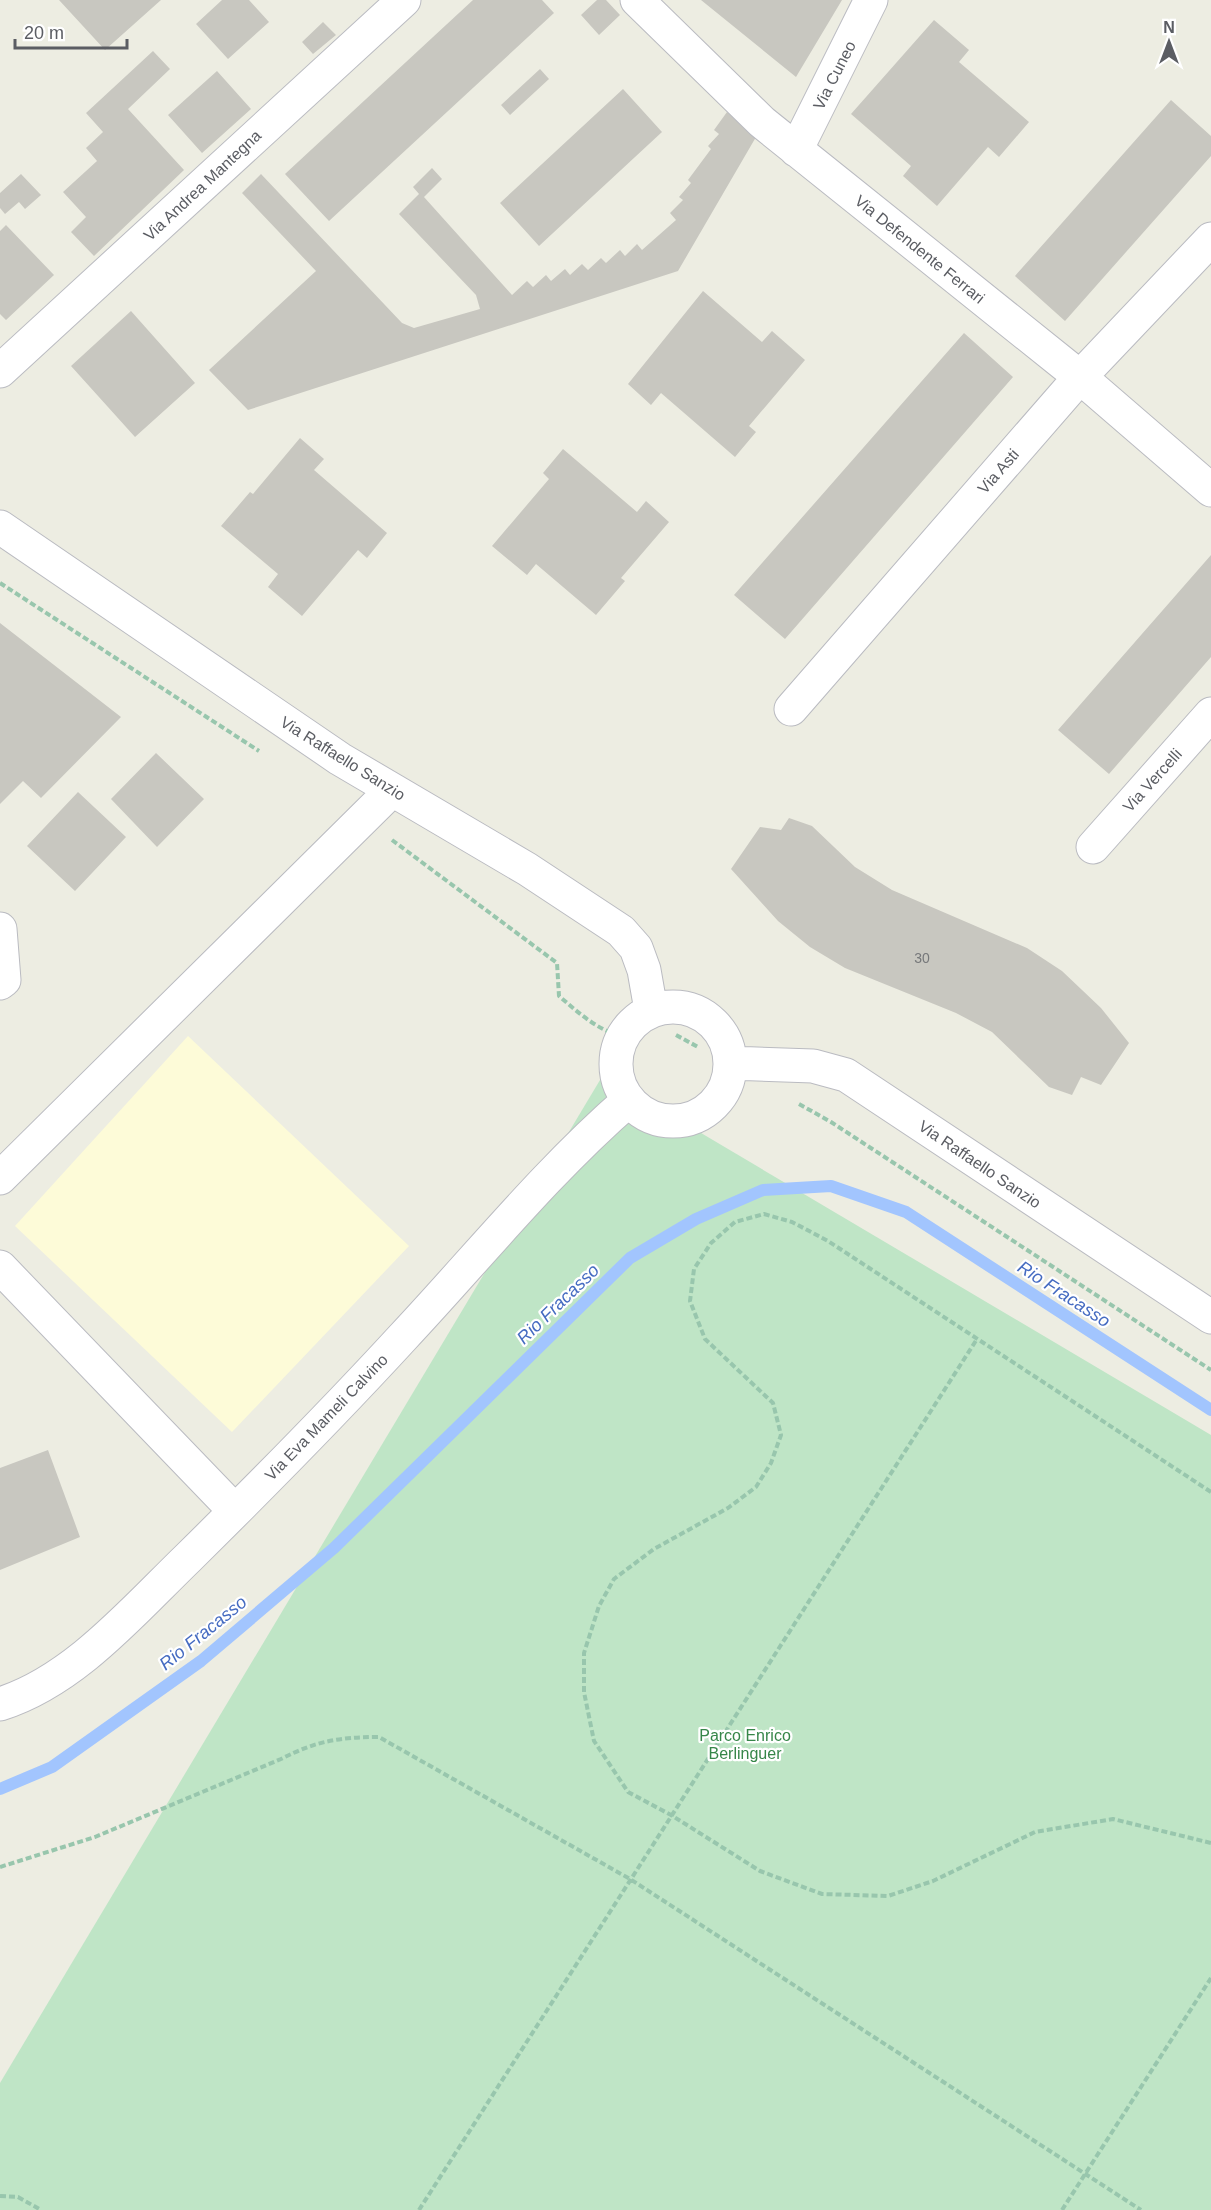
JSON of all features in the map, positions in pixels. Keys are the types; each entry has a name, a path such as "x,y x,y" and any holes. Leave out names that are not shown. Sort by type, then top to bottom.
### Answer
{"street":[{"name":"Via Andrea Mantegna","path":"0,371 404,0"},
{"name":"Via Defendente Ferrari","path":"637,0 762,122 1080,377 1211,490"},
{"name":"Via Cuneo","path":"796,150 871,0"},
{"name":"Via Asti","path":"791,709 1080,377 1211,239"},
{"name":"Via Raffaello Sanzio","path":"0,527 339,759 536,875 621,931 636,948 658,1023"},
{"name":"Via Vercelli","path":"1093,847 1211,714"},
{"path":"0,1178 392,790"},
{"path":"0,929 2,981"},
{"path":"678,1007 704,1016 723,1036 719,1058 727,1080 720,1096 708,1109 693,1117 675,1120 658,1119 642,1112 629,1100 620,1085 615,1068 617,1050 624,1034 636,1020 658,1023 678,1007"},
{"name":"Via Raffaello Sanzio","path":"719,1058 813,1066 846,1075 1211,1317"},
{"name":"Via Eva Mameli Calvino","path":"0,1704 19,1698 89,1654 235,1511 402,1338 548,1176 629,1100"},
{"path":"0,1267 235,1511"}],"path":[{"path":"0,583 265,755"},
{"path":"363,819 557,963 559,996 575,1009 614,1035 634,1038"},
{"path":"658,1023 719,1058"},
{"path":"790,1098 831,1122 1211,1370"},
{"path":"1211,1492 828,1241 792,1222 764,1214 735,1222 711,1243 694,1269 690,1301 705,1339 773,1403 781,1435 771,1463 756,1487 728,1508 654,1549 614,1580 599,1606 584,1653 584,1692 594,1741 628,1792 671,1815 760,1871 822,1894 888,1896 933,1881 1035,1832 1113,1819 1188,1836 1211,1844"},
{"path":"419,2210 977,1339"},
{"path":"0,1868 95,1837 281,1759 309,1744 342,1737 378,1737 630,1879 1142,2210"},
{"path":"1062,2210 1211,1978"},
{"path":"0,2196 18,2197 41,2210"}],"shaded area":[{"path":"188,1036 409,1246 232,1432 15,1226"}],"green space":[{"name":"Parco Enrico Berlinguer","path":"603,1075 1211,1435 1211,2210 0,2210 0,2083"}],"building":[{"path":"59,0 161,0 105,50"},
{"path":"222,0 249,0 269,22 228,59 196,24"},
{"path":"473,0 542,0 554,13 329,221 285,174"},
{"path":"597,0 606,0 620,15 599,35 581,15"},
{"path":"701,0 842,0 796,77"},
{"path":"934,20 969,50 959,62 1029,122 999,157 988,147 937,206 903,176 911,166 851,114"},
{"path":"323,22 336,35 313,54 302,42"},
{"path":"153,51 170,69 128,109 184,170 94,256 71,232 86,217 63,192 97,161 86,148 103,132 86,113"},
{"path":"540,69 549,79 510,115 501,105"},
{"path":"217,71 251,109 202,153 168,115"},
{"path":"623,89 662,132 539,246 500,203"},
{"path":"1171,100 1211,136 1211,156 1065,321 1015,276"},
{"path":"727,112 756,137 678,271 248,410 209,370 316,271 242,193 261,174 402,323 414,328 480,309 476,295 399,214 419,194 413,187 432,168 442,179 424,197 512,295 527,281 533,287 546,275 551,281 565,269 570,275 582,264 588,270 601,258 606,263 620,250 625,256 637,244 642,250 676,220 670,213 683,200 679,197 691,183 688,180 711,149 708,146 719,134 714,130"},
{"path":"21,174 41,195 25,209 19,202 5,214 0,208 0,193"},
{"path":"6,225 54,275 6,320 0,314 0,231"},
{"path":"703,291 762,342 772,331 805,360 749,426 756,432 735,457 661,393 651,405 628,384"},
{"path":"131,311 195,383 135,437 71,366"},
{"path":"964,333 1013,377 785,639 734,595"},
{"path":"300,438 324,459 314,470 387,533 367,558 358,550 302,616 268,587 278,574 221,526 250,492 253,494"},
{"path":"563,449 637,512 646,501 669,522 621,578 625,581 596,615 536,564 527,575 492,546 549,479 543,473"},
{"path":"1211,555 1211,657 1109,774 1058,730"},
{"path":"0,623 121,717 41,798 23,781 0,804"},
{"path":"156,753 204,799 157,847 111,799"},
{"path":"78,792 126,837 75,891 27,846"},
{"path":"789,818 812,826 855,867 892,890 1027,948 1062,971 1101,1008 1129,1043 1101,1085 1081,1077 1072,1095 1049,1087 992,1032 956,1013 845,968 810,947 778,921 731,869 760,827 781,830"},
{"path":"48,1450 80,1537 0,1570 0,1468"}],"waterway":[{"name":"Rio Fracasso","path":"0,1789 52,1767 201,1661 334,1548 630,1258 696,1219 763,1190 831,1186 906,1212 1211,1410"}]}
